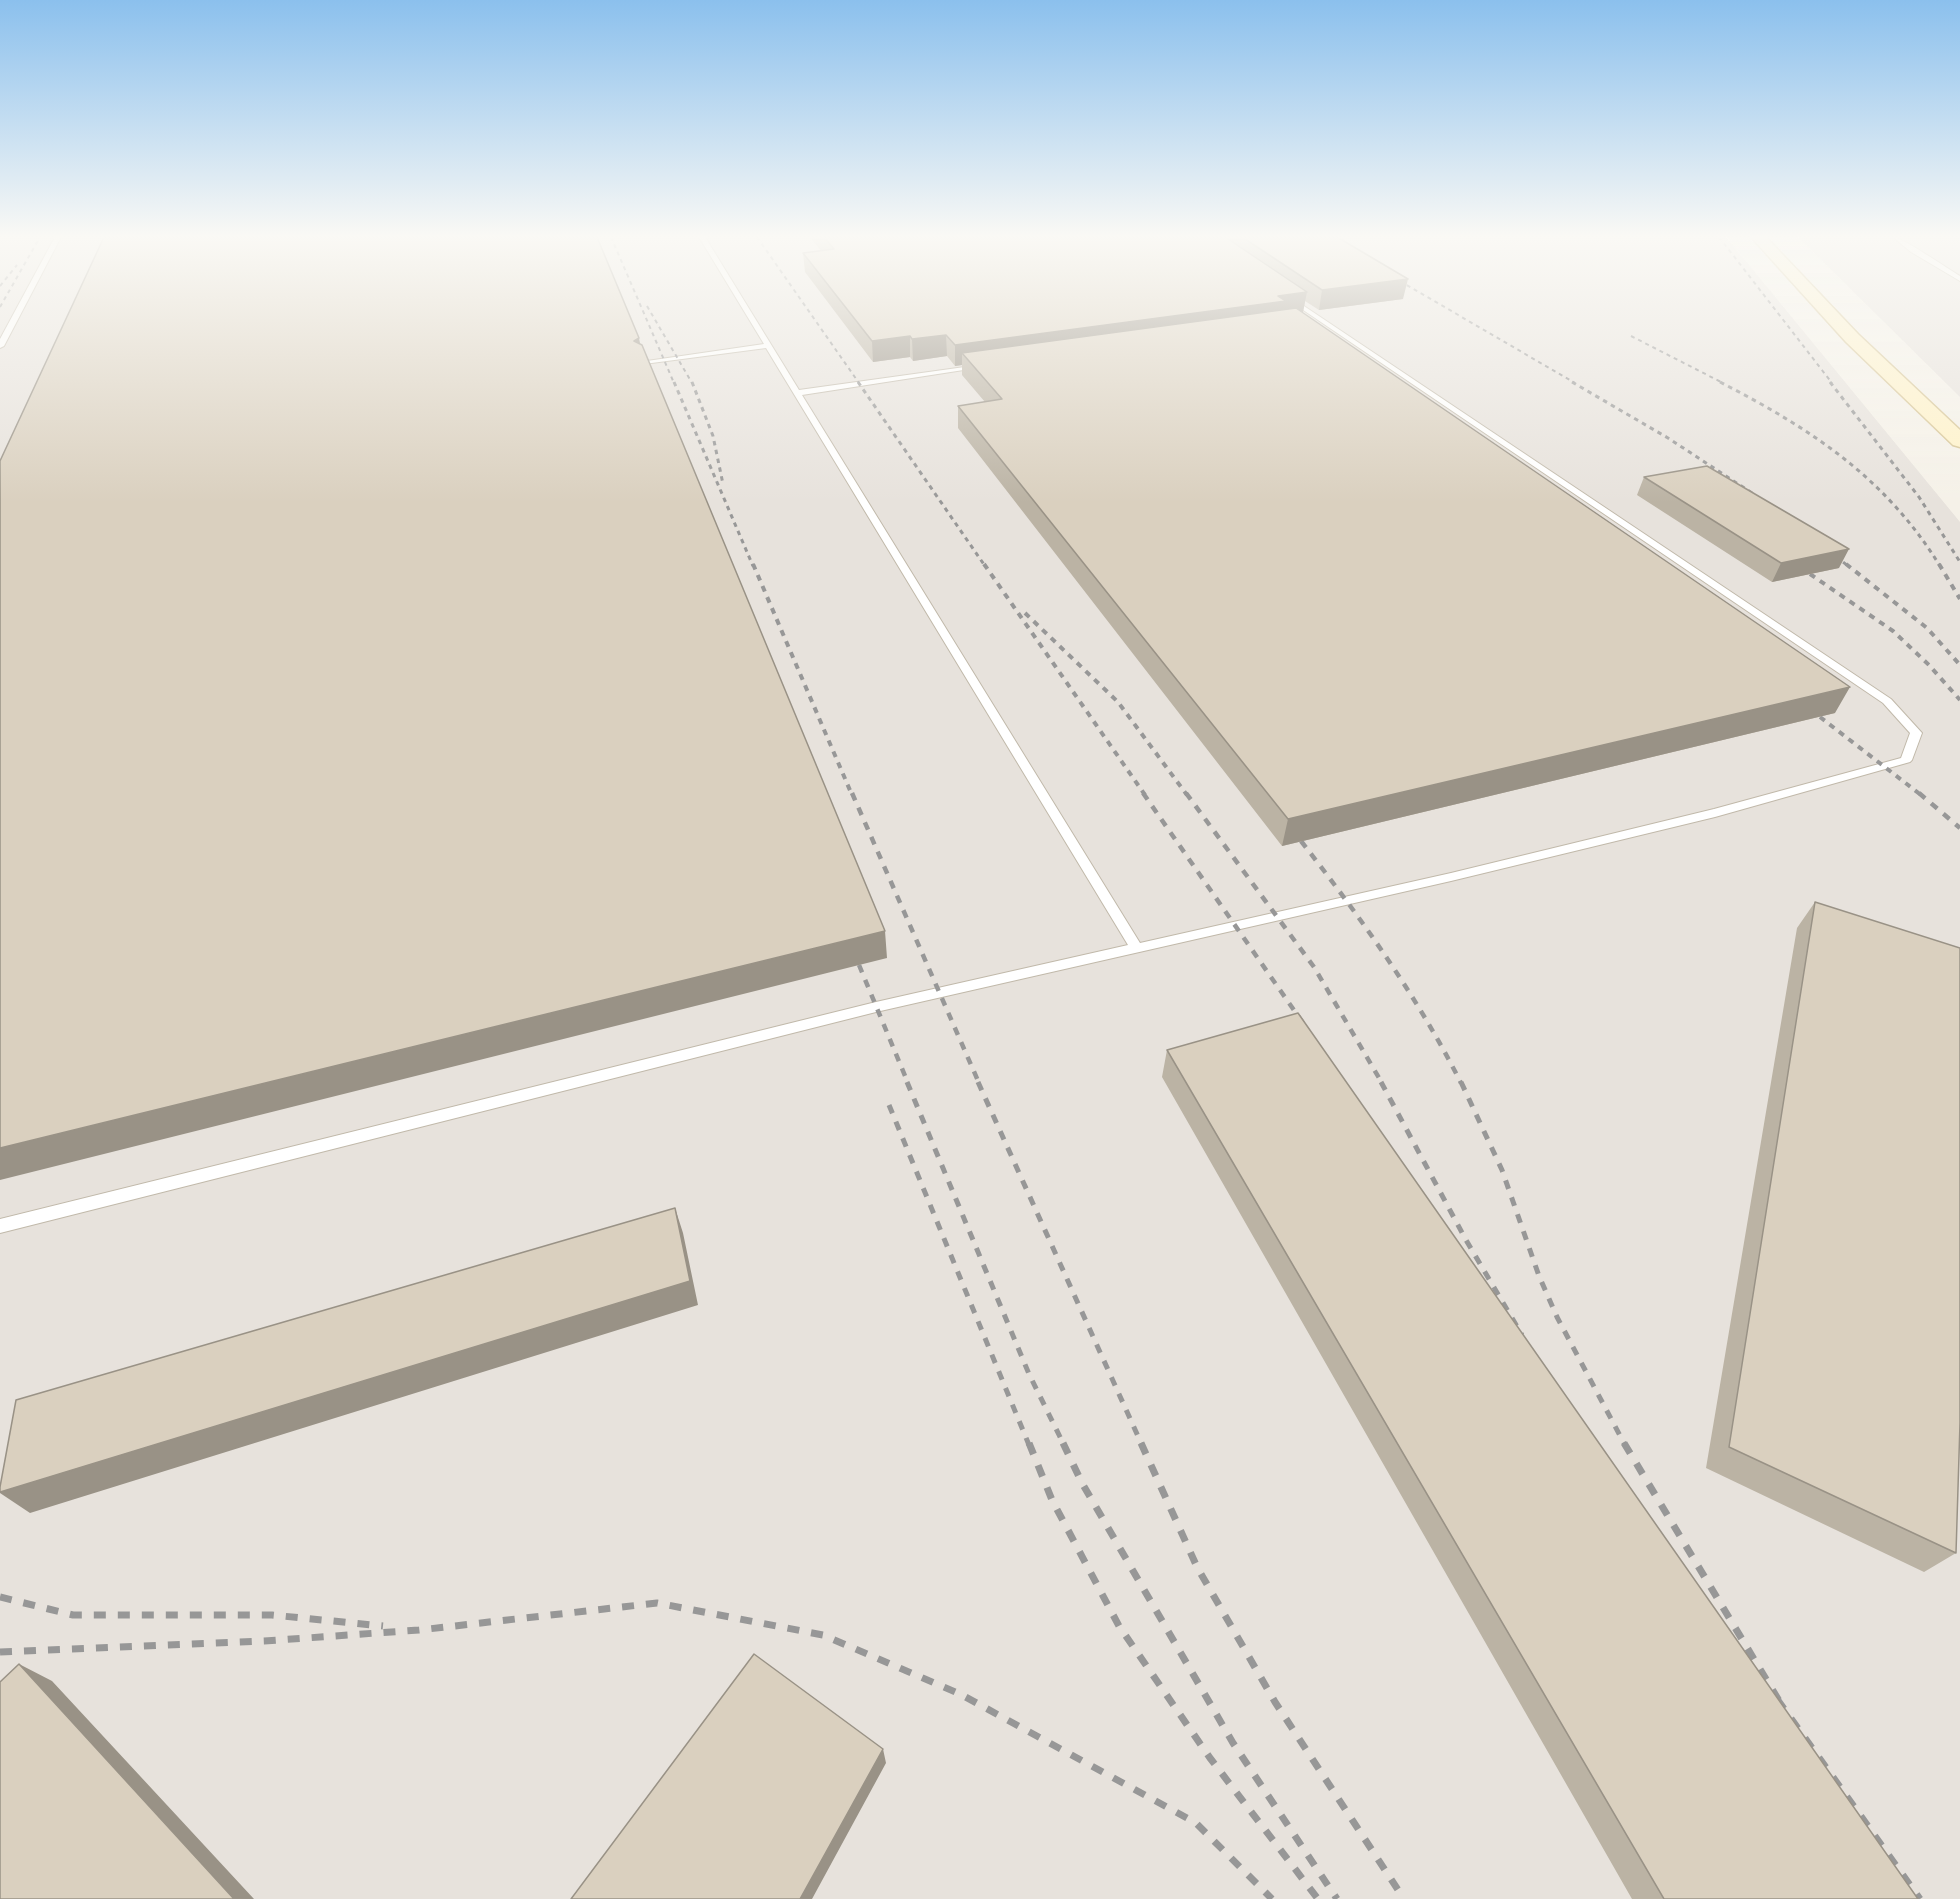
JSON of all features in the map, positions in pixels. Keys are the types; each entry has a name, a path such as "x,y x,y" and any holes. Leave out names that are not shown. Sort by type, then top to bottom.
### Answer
{"main road":[{"path":"1840,326 1960,441"}],"lane":[{"path":"0,346 11,326"},
{"path":"756,326 1136,948"},
{"path":"0,1226 876,1007 1450,877 1715,813 1906,760 1916,734 1887,701 1324,326"},
{"path":"644,362 769,346"},
{"path":"797,393 985,366"}],"shaded area":[{"path":"0,326 1799,326 1960,522 1960,1899 0,1899"},
{"path":"1888,326 1960,326 1960,397"}],"building":[{"path":"63,326 634,326 639,338 634,341 642,345 885,931 0,1148 0,461"},
{"path":"860,326 1101,326 955,345 946,335 912,339 910,336 872,341"},
{"path":"1165,326 1322,326 1850,687 1288,819 958,406 1002,399 962,353"},
{"path":"1707,466 1849,549 1781,563 1644,477"},
{"path":"1815,902 1960,948 1960,1423 1956,1553 1729,1447"},
{"path":"1298,1013 1918,1899 1664,1899 1167,1050"},
{"path":"675,1208 690,1281 0,1492 16,1400"},
{"path":"754,1654 883,1749 800,1899 571,1899"},
{"path":"19,1664 234,1899 0,1899 0,1682"}],"railway":[{"path":"649,326 674,383"},
{"path":"658,326 692,383"},
{"path":"819,326 859,383"},
{"path":"1476,326 1575,383"},
{"path":"1788,326 1832,383"},
{"path":"1631,336 1723,383"},
{"path":"674,382 753,566"},
{"path":"692,382 713,436 723,484"},
{"path":"858,382 985,566"},
{"path":"1572,382 1668,438 1755,495"},
{"path":"1720,382 1785,418 1844,458 1895,506 1940,566"},
{"path":"1830,382 1919,497 1960,562"},
{"path":"1829,551 1848,566"},
{"path":"753,564 852,795"},
{"path":"984,564 1145,795"},
{"path":"1846,564 1927,628 1960,665"},
{"path":"1939,564 1960,599"},
{"path":"1810,574 1893,631 1929,665 1960,700"},
{"path":"1025,613 1118,702 1187,795"},
{"path":"1820,717 1921,795"},
{"path":"852,793 979,1083"},
{"path":"1143,793 1305,1026"},
{"path":"1186,793 1314,967 1382,1083"},
{"path":"1919,793 1960,828"},
{"path":"1301,841 1407,988 1461,1083"},
{"path":"859,965 908,1083"},
{"path":"907,1082 1029,1374 1064,1445"},
{"path":"978,1082 1142,1445"},
{"path":"1381,1082 1466,1240 1522,1335"},
{"path":"1461,1082 1502,1170 1539,1276 1557,1317 1625,1445"},
{"path":"889,1105 1029,1445"},
{"path":"1029,1443 1052,1500 1119,1626 1210,1758 1318,1899"},
{"path":"1063,1443 1082,1483 1233,1743 1337,1899"},
{"path":"1141,1443 1197,1567 1275,1702 1404,1899"},
{"path":"1624,1443 1781,1704"},
{"path":"0,1597 73,1615 272,1615 383,1626"},
{"path":"0,1652 264,1641 419,1630 657,1603 823,1635 960,1694 1196,1823 1272,1899"},
{"path":"1777,1699 1920,1899"}]}
